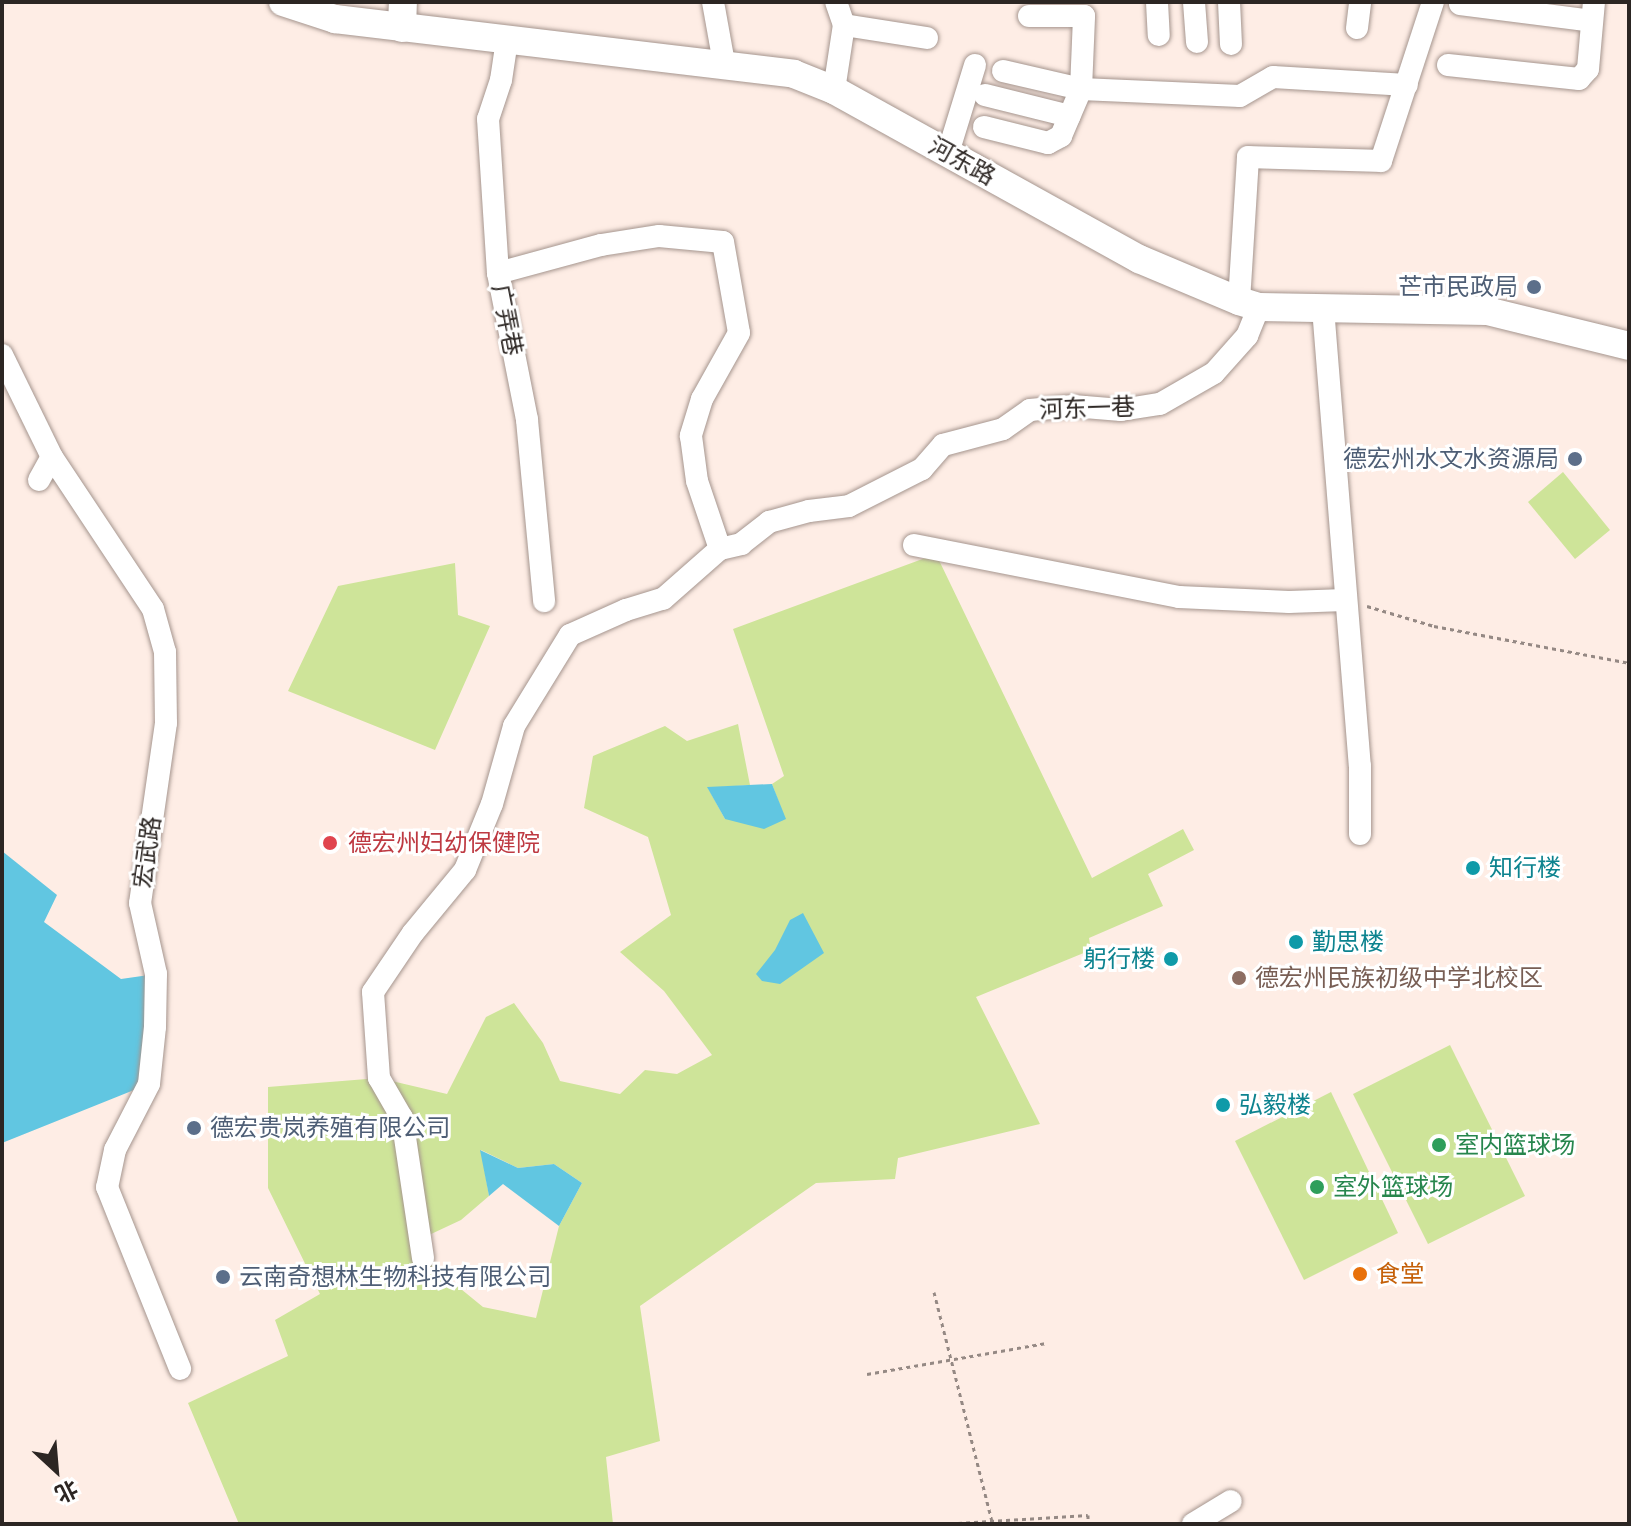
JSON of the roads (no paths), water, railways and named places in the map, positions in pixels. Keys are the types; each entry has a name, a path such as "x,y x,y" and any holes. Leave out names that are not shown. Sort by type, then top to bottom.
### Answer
{"main road":[{"name":"河东路","path":"283,2 335,19 394,14 507,40 724,63 794,74 834,90 1139,259 1249,304 1487,311 1629,346"}],"street":[{"path":"713,2 724,63"},
{"path":"834,90 844,25 836,2"},
{"path":"1157,2 1159,35"},
{"path":"1194,2 1197,42"},
{"path":"1229,2 1231,44"},
{"path":"1357,28 1360,2"},
{"path":"1249,304 1248,157 1381,161 1433,2"},
{"path":"1448,65 1579,79 1588,69 1593,12 1460,4"},
{"path":"984,127 1048,143 1061,136 1081,89 1084,16 1029,16"},
{"path":"844,25 927,38"},
{"name":"广弄巷","path":"507,40 501,80 488,119 498,273 527,420 544,601"},
{"path":"948,153 975,65"},
{"path":"1003,71 1081,89 1240,96 1273,77 1407,85"},
{"path":"985,95 1069,116"},
{"path":"498,273 601,245 659,236 723,242 739,333 702,399 691,436 697,481 720,549"},
{"name":"河东一巷","path":"423,1258 402,1118 379,1078 373,992 413,933 465,870 492,804 514,726 570,635 626,610 663,599 720,549 741,544 769,522 809,511 849,506 922,469 943,445 1003,429 1030,410 1073,406 1121,410 1160,404 1214,373 1247,336 1249,304"},
{"path":"1323,308 1360,766 1360,834"},
{"name":"宏武路","path":"2,355 52,457 153,609 165,652 166,723 140,903 156,974 149,1084 115,1150 107,1187 180,1369"},
{"path":"39,480 52,457"},
{"path":"914,545 1179,597 1289,602 1345,600"},
{"path":"1193,1524 1231,1501"}],"water":[{"path":"772,784 786,819 764,829 725,819 707,787"},
{"path":"2,851 57,895 44,922 121,979 156,974 149,1084 2,1143"},
{"path":"803,913 824,953 780,984 762,981 756,974 775,950 790,920"},
{"path":"480,1150 518,1168 554,1164 582,1183 559,1226 503,1184 489,1196"}],"place":[{"name":"芒市民政局","path":"1534,287"},
{"name":"德宏州水文水资源局","path":"1575,459"},
{"name":"德宏州妇幼保健院","path":"330,843"},
{"name":"知行楼","path":"1473,868"},
{"name":"勤思楼","path":"1296,942"},
{"name":"躬行楼","path":"1171,959"},
{"name":"德宏州民族初级中学北校区","path":"1239,978"},
{"name":"弘毅楼","path":"1223,1105"},
{"name":"德宏贵岚养殖有限公司","path":"194,1128"},
{"name":"室内篮球场","path":"1439,1145"},
{"name":"室外篮球场","path":"1317,1187"},
{"name":"食堂","path":"1360,1274"},
{"name":"云南奇想林生物科技有限公司","path":"223,1277"}]}
